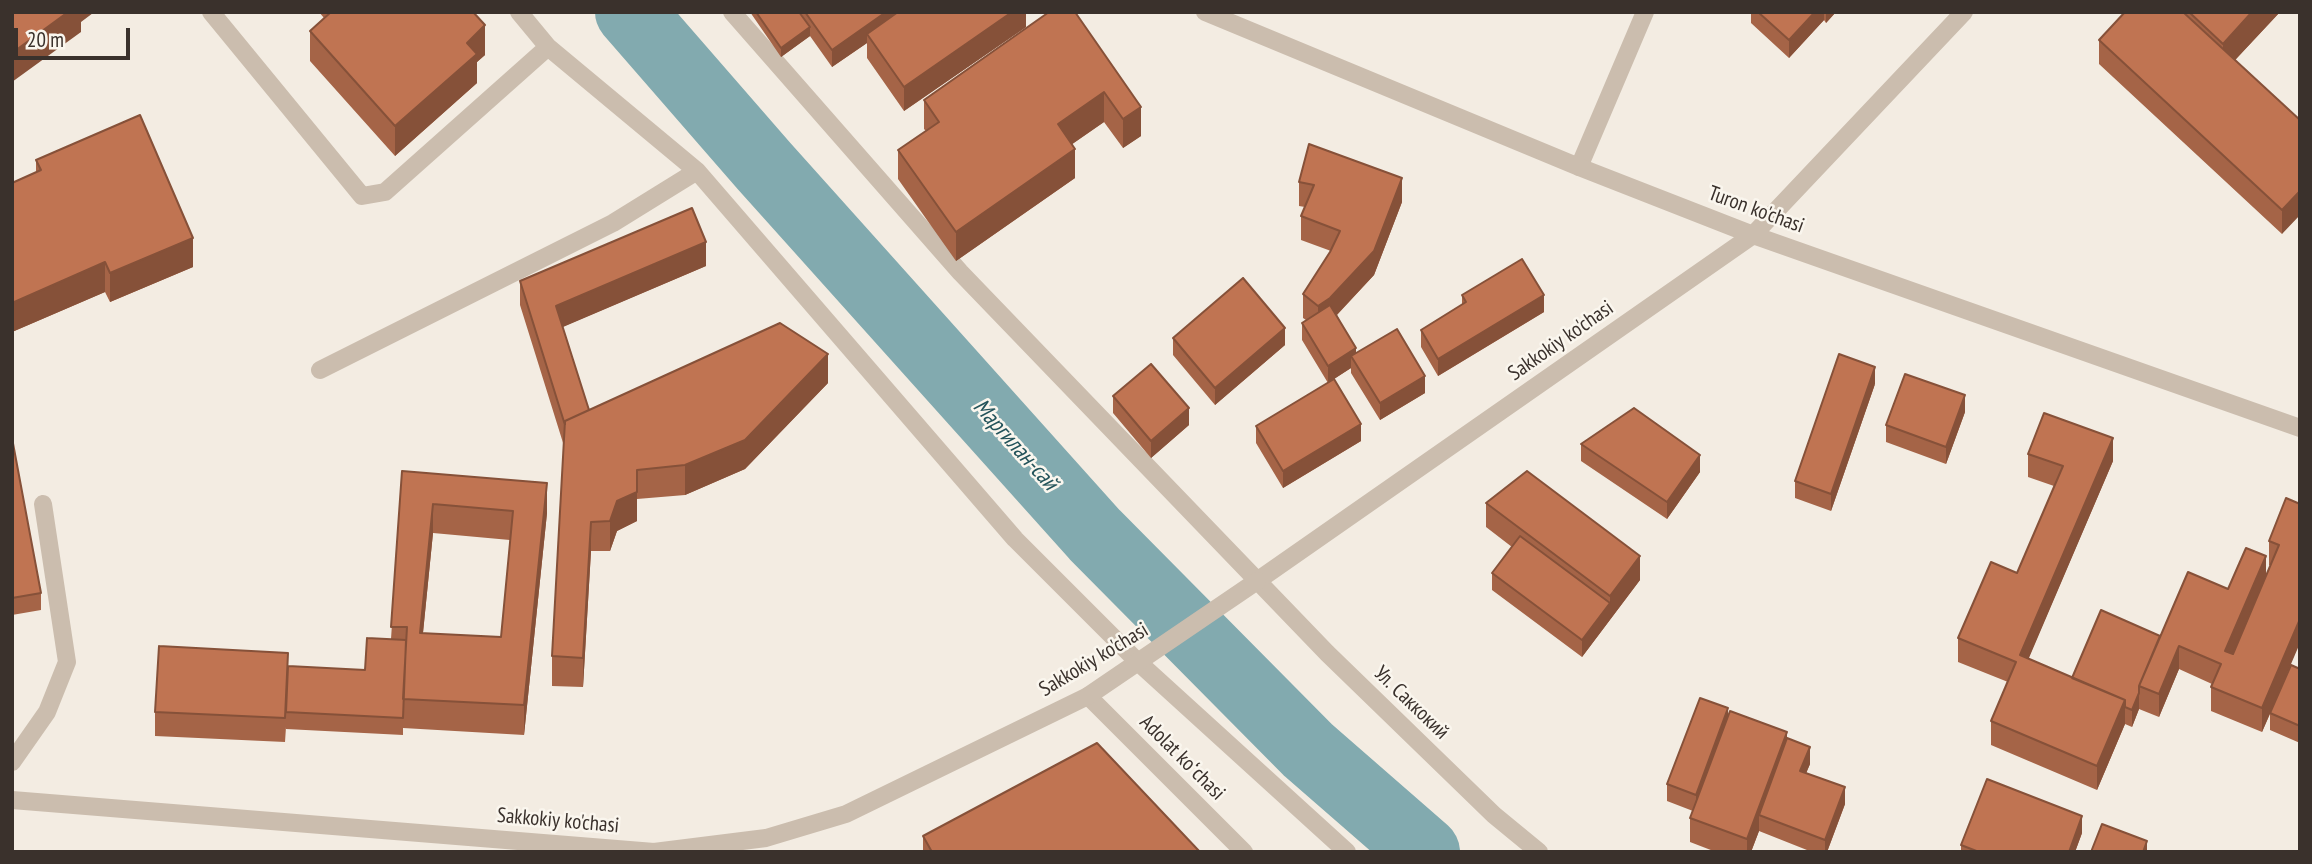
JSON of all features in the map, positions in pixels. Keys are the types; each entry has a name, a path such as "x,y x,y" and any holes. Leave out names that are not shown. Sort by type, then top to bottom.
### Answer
{"street":[{"path":"211,12 362,196 385,192 548,47"},
{"path":"519,12 548,47 697,171 1015,539 1138,662 1347,852"},
{"name":"Ул. Саккокий","path":"732,12 960,272 1327,653 1494,816 1539,852"},
{"name":"Turon ko'chasi","path":"1205,12 1578,167 1753,235 2300,428"},
{"path":"1578,167 1645,12"},
{"name":"Sakkokiy ko'chasi","path":"12,800 654,852 766,838 846,814 1088,696 1753,235 1964,12"},
{"path":"320,370 613,223 697,171"},
{"path":"12,762 47,712 67,662 43,504"},
{"name":"Adolat koʻchasi","path":"1088,696 1244,852"}],"building":[{"path":"12,12 68,12 12,53"},
{"path":"331,12 473,12 485,25 467,43 477,54 395,126 310,31"},
{"path":"756,12 799,12 810,27 781,48"},
{"path":"805,12 886,12 832,50"},
{"path":"898,12 1012,12 904,87 867,34"},
{"path":"1049,12 1075,12 1141,107 1123,119 1104,92 1058,124 1075,149 956,232 898,150 939,122 924,100"},
{"path":"1758,12 1815,12 1789,40"},
{"path":"2125,12 2183,12 2300,120 2300,191 2282,210 2099,40"},
{"path":"2189,12 2252,12 2223,44"},
{"path":"140,115 193,238 110,273 105,262 12,303 12,183 41,170 36,160"},
{"path":"1309,144 1402,178 1374,251 1330,298 1318,306 1303,294 1340,231 1301,216 1314,185 1299,182"},
{"path":"692,208 706,242 556,306 589,410 565,421 565,425 520,281"},
{"path":"1522,259 1544,295 1438,359 1421,330 1466,302 1462,295"},
{"path":"1243,278 1285,328 1215,388 1173,338"},
{"path":"1330,305 1356,348 1328,366 1302,323"},
{"path":"780,323 828,354 745,440 685,465 637,470 637,492 617,501 610,521 591,522 583,658 552,656 565,421"},
{"path":"1397,329 1425,376 1380,403 1351,356"},
{"path":"1839,354 1875,367 1831,494 1795,481"},
{"path":"1151,364 1189,408 1151,441 1113,396"},
{"path":"1905,374 1965,395 1946,447 1886,425"},
{"path":"1334,379 1361,424 1283,471 1256,426"},
{"path":"1634,408 1700,455 1667,502 1581,444"},
{"path":"2044,413 2113,438 2020,655 2125,700 2097,766 1991,721 2016,662 1958,638 1991,562 2017,573 2063,466 2028,454"},
{"path":"12,438 41,593 12,598"},
{"path":"402,471 547,483 524,705 403,699 407,627 391,627","holes":["433,504 513,511 501,637 420,633"]},
{"path":"1527,471 1640,556 1610,596 1486,503"},
{"path":"2286,498 2300,504 2300,619 2262,708 2211,687 2221,664 2179,646 2159,694 2139,686 2188,572 2228,589 2246,548 2266,556 2225,651 2233,654 2279,545 2269,541"},
{"path":"1520,536 1610,603 1582,640 1492,573"},
{"path":"2101,610 2160,636 2132,710 2125,707 2125,700 2072,678"},
{"path":"367,638 406,640 403,718 286,712 288,666 365,670"},
{"path":"159,646 288,653 285,718 155,712"},
{"path":"2291,665 2300,669 2300,726 2270,713"},
{"path":"1700,698 1728,708 1696,795 1667,784"},
{"path":"1730,711 1787,732 1747,839 1690,818"},
{"path":"1787,738 1810,747 1800,771 1845,787 1825,840 1759,815"},
{"path":"1097,743 1200,852 932,852 923,836"},
{"path":"1987,779 2082,816 2069,852 1979,852 1961,845"},
{"path":"2102,824 2147,841 2143,852 2091,852"}],"waterway":[{"name":"Маргилан-сай","path":"630,12 764,166 1095,535 1308,750 1425,852"}]}
